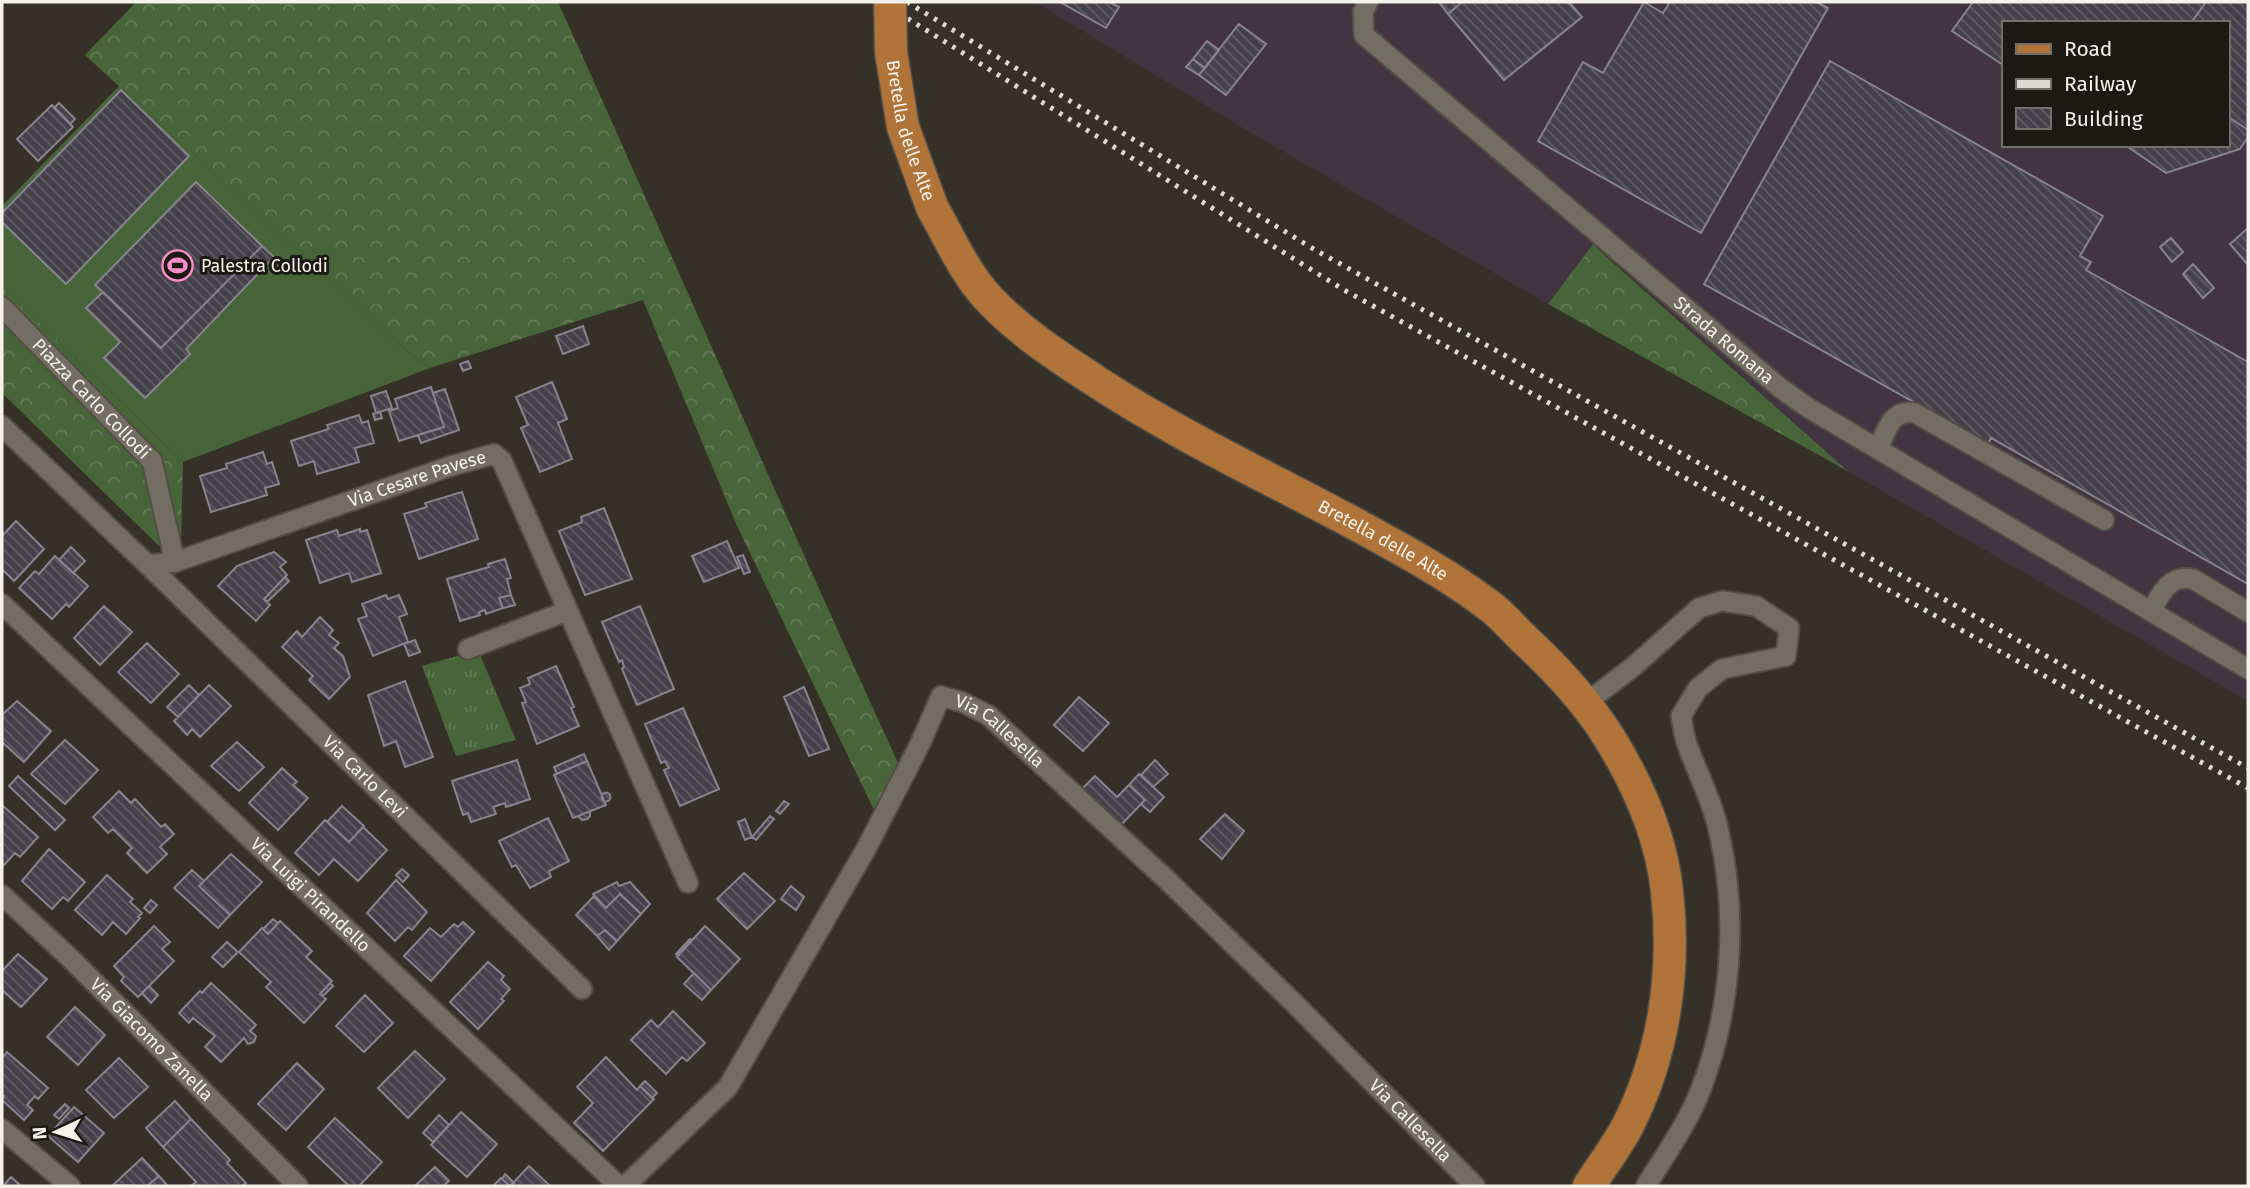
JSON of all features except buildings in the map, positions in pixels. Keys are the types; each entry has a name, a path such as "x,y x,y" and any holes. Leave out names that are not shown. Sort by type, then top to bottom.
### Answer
{"main road":[{"name":"Bretella delle Alte","path":"890,2 891,52 903,127 932,207 986,296 1012,322 1046,349 1124,400 1216,452 1421,559 1490,605 1556,669 1586,703 1626,765 1648,813 1664,865 1670,956 1667,999 1658,1044 1626,1129 1589,1186"}],"street":[{"name":"Strada Romana","path":"1368,2 1363,12 1364,35 1779,387 1807,407 2248,669"},
{"name":"Piazza Carlo Collodi","path":"2,307 152,461 175,562"},
{"path":"1878,449 1893,417 1900,412 1915,413 2104,520"},
{"path":"2,426 148,565 175,562"},
{"name":"Via Cesare Pavese","path":"175,562 451,466 494,454 502,461 688,883"},
{"name":"Via Carlo Levi","path":"148,565 582,989"},
{"path":"2151,611 2164,589 2183,577 2193,579 2248,612"},
{"path":"1586,703 1634,666 1699,608 1722,601 1756,606 1789,628 1786,656 1722,668 1698,688 1681,716 1687,746 1709,797 1720,835 1728,900 1728,960 1718,1029 1700,1091 1646,1186"},
{"name":"Via Luigi Pirandello","path":"2,604 619,1186"},
{"path":"468,649 568,611"},
{"name":"Via Callesella","path":"625,1186 728,1087 866,849 920,744 941,696 962,702 988,715 1167,880 1475,1186"},
{"name":"Via Giacomo Zanella","path":"2,895 71,959 298,1186"},
{"path":"2,1129 70,1186"}],"shaded area":[{"path":"1035,2 2248,2 2248,701 1849,472 1593,244 1548,304 1248,131"}],"green space":[{"path":"136,2 558,2 900,767 876,814 737,526 643,300 430,368 407,351 85,55"},
{"path":"119,86 407,351 430,368 183,462 2,286 2,206"},
{"path":"1593,244 1602,253 1849,472 1548,304"},
{"path":"2,286 183,462 181,541 159,546 2,393"},
{"path":"478,650 516,740 456,756 422,666"}],"railway":[{"path":"881,2 1344,290 2248,788"},
{"path":"907,2 1317,251 2248,768"}],"place":[{"name":"Palestra Collodi","path":"178,266"}]}
